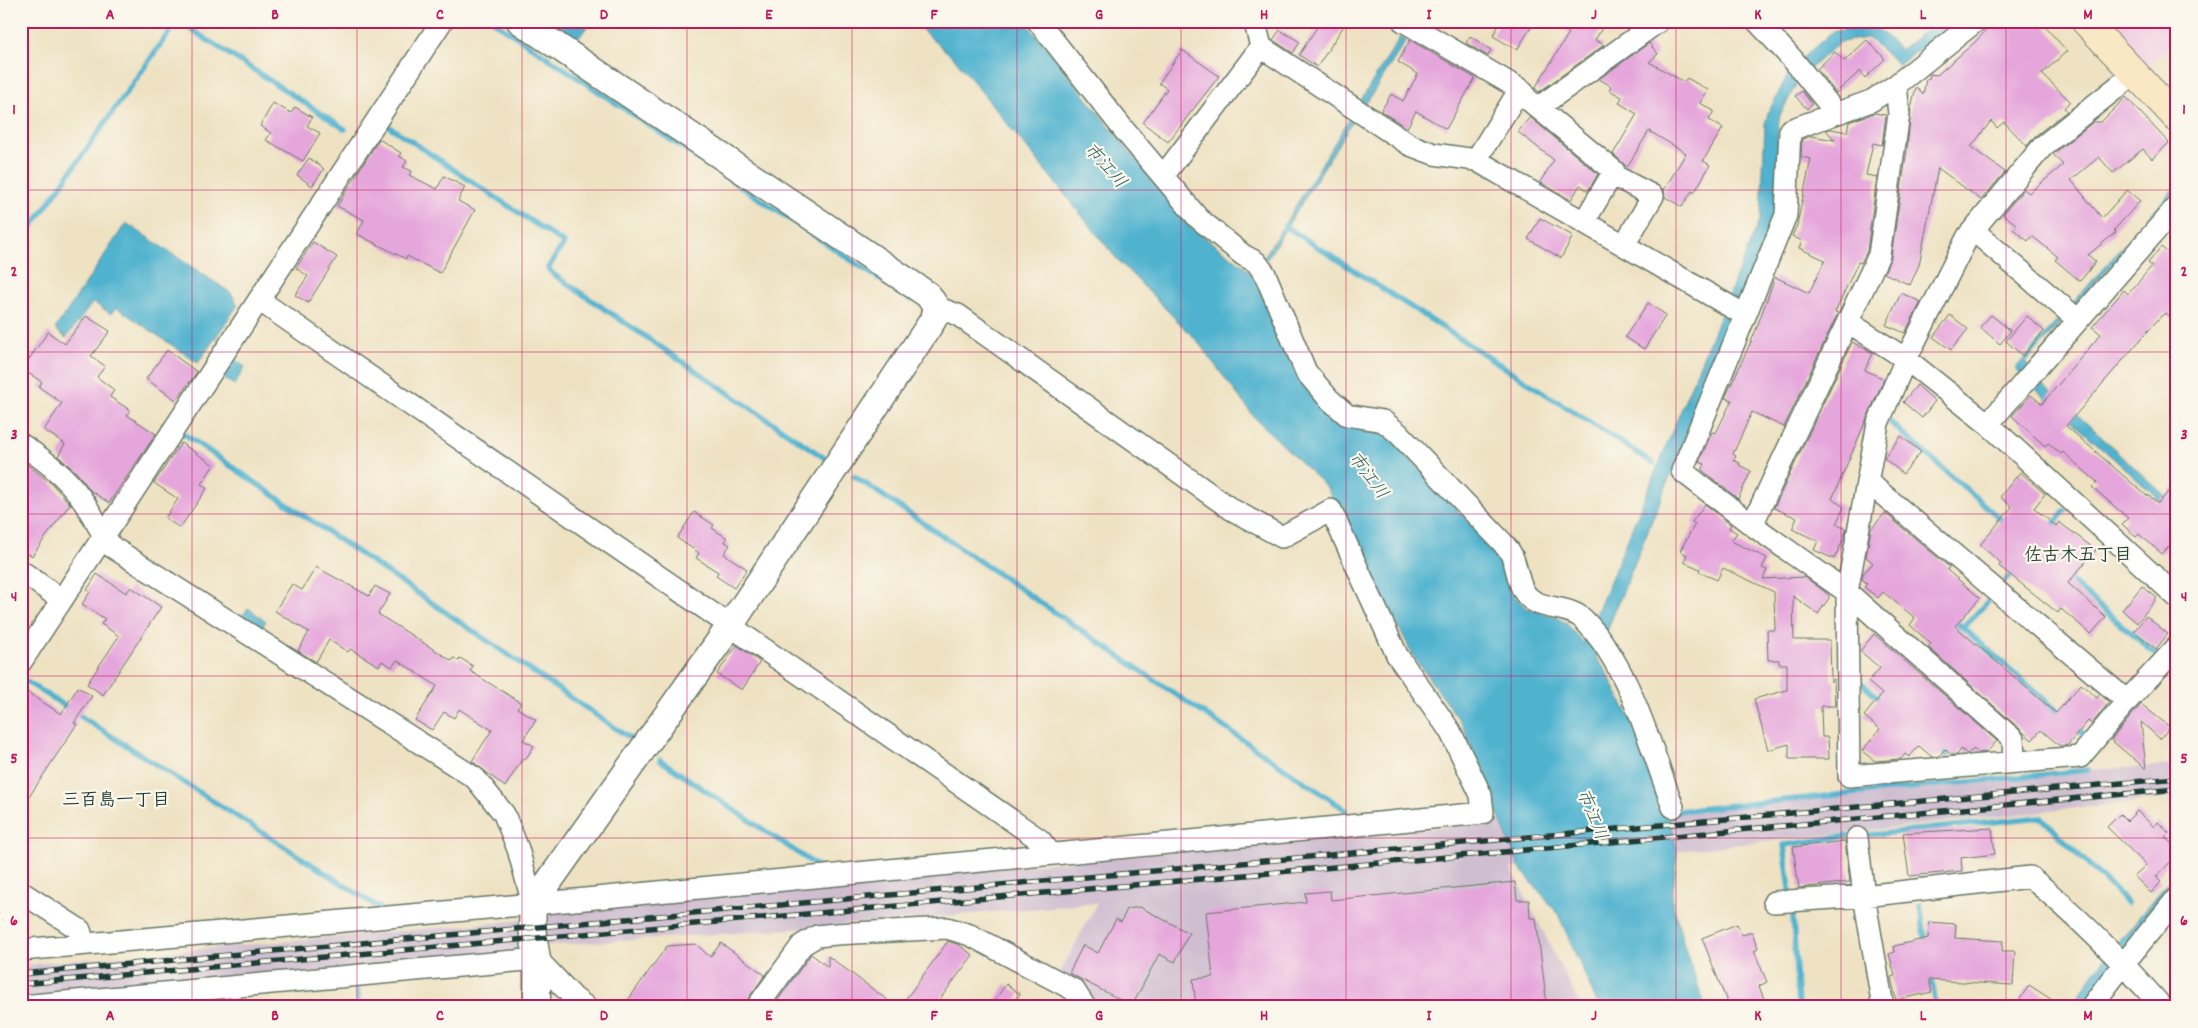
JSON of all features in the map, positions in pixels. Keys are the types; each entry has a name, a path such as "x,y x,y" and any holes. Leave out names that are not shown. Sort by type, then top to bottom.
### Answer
{"main road":[{"path":"2085,21 2177,118"}],"street":[{"path":"21,662 442,21"},
{"path":"21,950 533,904 1483,813 1481,795 1450,731 1397,655 1331,510 1282,536 1232,509 958,315 936,307 928,295 520,21"},
{"path":"1038,21 1124,130 1164,175 1198,218 1243,255 1256,262 1265,274 1306,372 1329,399 1347,415 1383,421 1398,433 1502,542 1511,554 1523,591 1536,603 1571,611 1583,619 1625,680 1673,807"},
{"path":"1260,21 1256,27 1261,46 1410,145 1434,154 1476,160 1743,313"},
{"path":"1404,21 1520,89 1525,97 1614,171 1584,222"},
{"path":"1539,107 1659,21"},
{"path":"1757,21 1836,113"},
{"path":"1976,21 1896,85 1871,101 1790,130 1786,215 1743,313 1682,471 1752,525 1847,592 2013,739 2014,761"},
{"path":"1164,175 1261,46"},
{"path":"2135,73 2043,146 1968,236 1906,359 1878,423 1847,592 1849,776 2080,756 2177,647"},
{"path":"1752,525 1878,255 1899,114 1896,85"},
{"path":"1476,160 1520,89"},
{"path":"1612,174 1653,196 1624,245"},
{"path":"1988,424 2028,377 2071,314 2177,206"},
{"path":"1973,230 2071,314"},
{"path":"259,300 1040,840 1051,854"},
{"path":"533,904 730,626 933,320 936,307"},
{"path":"1848,322 1906,359 1988,424 2177,597"},
{"path":"21,444 54,467 81,498 112,547 475,778 504,814 518,849 533,904 532,928 537,959 537,1007"},
{"path":"1867,481 2127,701"},
{"path":"21,571 62,600"},
{"path":"1856,838 1883,1007"},
{"path":"1774,902 1864,896 2030,877 2065,906 2119,958 2162,1007"},
{"path":"21,892 80,930 84,944"},
{"path":"2091,1007 2114,975 2119,958 2177,898"},
{"path":"757,1007 802,945 817,936 947,928 970,935 1074,990 1085,1007"},
{"path":"21,1006 188,999 537,959"},
{"path":"537,959 574,998 586,1007"}],"shaded area":[{"path":"2097,21 2177,21 2177,43 2148,66 2141,66"},
{"path":"2177,765 2177,797 1677,851 1668,812 2087,770"},
{"path":"1501,821 1519,867 1511,868 1581,1007 1092,1007 1088,988 1060,973 1097,903 821,927 542,946 527,953 21,999 21,965 524,920 546,910"}],"water":[{"path":"537,21 591,21 573,46"},
{"name":"市江川","path":"912,21 1025,21 1190,227 1244,266 1254,278 1299,373 1372,428 1389,436 1498,553 1509,590 1526,608 1554,616 1566,623 1584,644 1761,217 1765,124 1768,113 1792,67 1832,32 1872,23 1901,50 1937,21 1953,21 1899,65 1868,38 1840,42 1797,83 1780,115 1778,127 1777,214 1596,658 1605,669 1631,720 1668,812 1677,851 1672,901 1687,955 1706,1007 1599,1007 1558,914 1519,867 1462,724 1415,659 1327,488 1255,418 1197,341 1116,258 955,59"},
{"path":"1400,37 1406,41 1352,122 1267,259 1264,257"},
{"path":"2177,186 2177,192 2026,363 2039,382 2081,418 2177,507 2177,515 2015,369"},
{"path":"126,223 231,293 238,305 198,363 116,307 111,314 93,302 66,338 55,329"},
{"path":"235,360 245,367 234,385 223,378"},
{"path":"248,608 266,621 260,630 241,618"},
{"path":"2177,871 2177,887 2113,965 2083,1007 2070,1007 2106,957"}],"building":[{"path":"1321,21 1347,21 1317,67 1299,55"},
{"path":"1501,21 1535,21 1517,50 1493,36"},
{"path":"1550,21 1606,21 1595,40 1604,45 1539,92 1535,88 1569,33"},
{"path":"1995,21 2040,21 2067,51 2042,74 2070,101 2064,108 2067,111 2035,136 2027,146 2004,122 1997,128 1991,121 1971,147 2005,172 1981,200 1938,168 1919,265 1910,285 1884,273 1891,257 1907,150 1911,108 1916,87 1923,95 1926,79 1929,79 1930,74 1937,75 1974,43"},
{"path":"1280,30 1300,42 1293,53 1273,40"},
{"path":"1470,36 1491,50 1488,56 1466,43"},
{"path":"1410,40 1475,78 1446,129 1416,111 1407,128 1381,111 1391,94 1403,101 1418,74 1398,62"},
{"path":"1867,40 1885,59 1865,78 1860,71 1836,93 1817,69 1835,52 1844,61"},
{"path":"1649,43 1658,54 1649,62 1684,82 1687,78 1708,90 1700,103 1714,111 1709,120 1723,128 1703,161 1710,165 1694,193 1692,191 1682,207 1665,197 1664,190 1686,153 1649,131 1627,167 1613,154 1637,114 1619,103 1622,97 1609,90 1611,86 1599,79"},
{"path":"1182,50 1219,76 1168,142 1143,123 1167,89 1159,83"},
{"path":"1802,91 1812,104 1807,109 1795,96"},
{"path":"2126,97 2169,143 2152,159 2143,149 2113,173 2099,157 2071,180 2102,218 2127,190 2140,201 2114,230 2116,232 2088,255 2096,262 2080,281 2055,260 2058,257 2032,236 2028,241 2013,229 2017,225 2003,214 2024,189 2029,193 2063,165 2053,154 2093,122 2101,122"},
{"path":"273,103 291,113 295,107 312,117 307,126 320,133 303,161 266,140 271,133 260,126"},
{"path":"1874,113 1886,115 1882,145 1873,143 1866,175 1877,177 1867,251 1861,263 1858,262 1835,312 1838,313 1784,427 1752,412 1733,454 1736,456 1733,460 1751,471 1738,499 1702,470 1705,464 1699,462 1712,432 1716,433 1732,400 1725,398 1754,335 1775,277 1809,293 1825,260 1799,248 1802,241 1792,236 1797,225 1811,159 1801,157 1802,139 1811,136 1835,140 1826,130 1847,132 1849,122"},
{"path":"1530,117 1598,174 1588,191 1580,185 1571,200 1540,182 1554,160 1518,132"},
{"path":"379,139 401,153 399,156 407,161 403,167 412,171 409,175 437,189 444,176 465,187 458,201 475,210 440,273 407,256 406,259 357,234 364,220 337,206"},
{"path":"309,158 324,169 312,186 297,175"},
{"path":"1540,218 1573,236 1561,258 1528,239"},
{"path":"313,242 337,257 308,303 295,295 308,276 296,268"},
{"path":"2161,247 2177,260 2177,323 2166,313 2161,316 2066,426 2147,496 2158,503 2177,483 2177,538 2162,554 2139,534 2136,537 2122,524 2128,518 2092,487 2097,482 2063,452 2061,454 2048,443 2045,446 2012,416 2031,395 2042,404 2101,334 2092,327 2124,290 2128,294 2152,266 2148,263"},
{"path":"1901,293 1921,302 1905,333 1886,325"},
{"path":"1648,303 1666,315 1644,349 1625,337"},
{"path":"1950,315 1968,329 1951,350 1933,337"},
{"path":"1991,315 2011,331 2000,344 1980,327"},
{"path":"86,316 110,331 91,356 105,366 97,377 114,390 110,397 130,410 127,415 156,434 109,503 91,491 77,473 58,456 65,444 44,430 62,403 39,387 42,382 22,369 48,332 65,344"},
{"path":"2027,316 2044,331 2023,356 2006,341"},
{"path":"1852,342 1873,353 1865,370 1884,379 1832,499 1844,507 1836,524 1846,529 1834,559 1814,550 1818,541 1792,529 1797,518 1774,508"},
{"path":"167,350 197,372 176,400 146,379"},
{"path":"1917,385 1935,401 1922,418 1903,402"},
{"path":"1901,436 1921,452 1903,474 1884,458"},
{"path":"181,443 214,465 201,484 207,488 180,528 165,518 178,499 154,483"},
{"path":"24,462 52,484 70,504 32,556 21,549 21,466"},
{"path":"2020,472 2045,494 2034,508 2056,526 2059,522 2096,550 2068,583 2106,617 2091,634 2061,609 2058,613 1999,566 2001,563 1980,545 2012,507 2000,497"},
{"path":"1705,504 1731,525 1729,528 1737,533 1731,541 1767,558 1762,568 1767,570 1763,579 1805,577 1829,595 1829,598 1818,614 1793,596 1794,640 1830,640 1831,682 1834,679 1835,706 1821,706 1822,737 1828,737 1829,759 1789,759 1789,744 1768,750 1754,699 1787,690 1787,664 1779,664 1779,660 1768,660 1767,630 1775,630 1774,592 1723,568 1717,580 1699,572 1700,569 1684,562 1687,555 1680,551 1695,524 1692,522"},
{"path":"694,512 714,525 712,528 727,538 725,542 730,545 724,554 747,569 734,588 716,576 718,572 696,558 699,553 677,538"},
{"path":"1885,513 1949,567 1947,570 1980,598 1955,626 2056,713 2081,684 2097,698 2100,694 2109,702 2092,724 2088,721 2068,745 2060,746 2041,730 2032,740 1928,647 1931,644 1910,625 1915,618 1883,592 1878,598 1864,587 1867,584 1862,579 1863,574 1873,563 1866,557 1871,529"},
{"path":"316,567 369,596 375,586 390,594 378,614 452,661 454,658 459,661 460,658 473,666 470,671 521,703 517,708 536,720 523,740 534,746 525,760 523,758 505,787 472,761 492,730 459,709 454,718 444,712 432,730 415,720 437,686 397,660 392,667 382,661 379,666 350,649 348,652 329,640 316,662 298,651 309,632 275,611 292,584 302,590"},
{"path":"97,574 126,593 131,587 161,607 103,695 87,684 119,636 101,624 105,619 82,604 90,592 87,590"},
{"path":"2142,586 2157,598 2137,623 2122,610"},
{"path":"2146,616 2168,634 2156,649 2134,631"},
{"path":"1874,634 1997,741 1987,752 1978,753 1974,749 1967,754 1961,749 1957,755 1951,755 1945,749 1939,756 1932,757 1919,746 1909,757 1905,754 1901,759 1875,761 1862,751 1880,729 1864,716 1882,694 1868,682 1880,668 1860,651"},
{"path":"737,645 760,662 742,690 717,674"},
{"path":"78,687 92,696 74,723 77,724 21,809 21,688 61,714"},
{"path":"2141,704 2170,727 2160,739 2141,722 2146,769 2111,740"},
{"path":"2137,811 2154,827 2158,822 2169,833 2165,837 2177,849 2177,855 2156,877 2161,882 2151,893 2134,876 2146,865 2107,827 2120,814 2127,821"},
{"path":"1992,828 1995,854 1961,858 1962,871 1909,876 1903,833"},
{"path":"1845,841 1850,882 1799,888 1793,847"},
{"path":"1515,882 1517,900 1529,900 1530,918 1536,918 1547,1005 1529,1007 1196,1007 1193,979 1213,977 1206,912 1306,902 1305,893 1330,891 1331,900"},
{"path":"1140,907 1189,933 1175,962 1159,954 1132,1006 1069,973 1083,945 1098,953 1116,919 1121,922 1127,909"},
{"path":"1929,922 1956,924 1955,938 2003,941 2002,951 2015,951 2013,985 1929,980 1932,992 1896,1000 1891,977 1895,976 1889,954 1895,952 1894,946 1928,938"},
{"path":"1737,924 1742,935 1752,932 1758,949 1754,951 1767,982 1759,986 1767,1007 1729,1007 1702,938"},
{"path":"948,941 959,945 973,955 934,1007 900,1007"},
{"path":"721,943 765,975 747,1000 745,1007 623,1007 667,946 696,944 710,957"},
{"path":"811,954 828,967 828,956 897,1007 773,1007"},
{"path":"1006,984 1020,994 1011,1007 990,1007"},
{"path":"2029,985 2063,1007 2015,1007"}],"waterway":[{"path":"21,242 177,21"},
{"path":"178,21 345,129"},
{"path":"493,21 911,300"},
{"path":"387,125 564,243 548,268 553,274 826,459"},
{"path":"1285,226 1653,463"},
{"path":"1891,423 2006,524"},
{"path":"184,434 630,738"},
{"path":"854,476 1346,810"},
{"path":"2050,528 2065,511"},
{"path":"2006,580 2015,570"},
{"path":"2065,576 2155,654"},
{"path":"1963,628 1989,600"},
{"path":"1952,618 2063,716"},
{"path":"24,680 380,908"},
{"path":"1863,684 1884,702"},
{"path":"2074,726 2086,736"},
{"path":"1937,747 1947,755"},
{"path":"660,760 820,868"},
{"path":"1677,811 2087,770"},
{"path":"1870,835 2041,817 2127,903"},
{"path":"1791,896 1784,845 1847,836"},
{"path":"1920,905 1926,945"},
{"path":"1793,916 1798,1007"},
{"path":"1931,974 1936,1007"},
{"path":"357,986 359,1007"}],"railway":[{"path":"21,974 2177,778"},
{"path":"21,984 1504,852 2177,789"}],"district":[{"name":"佐古木五丁目","path":"2078,554"},
{"name":"三百島一丁目","path":"116,799"}]}
